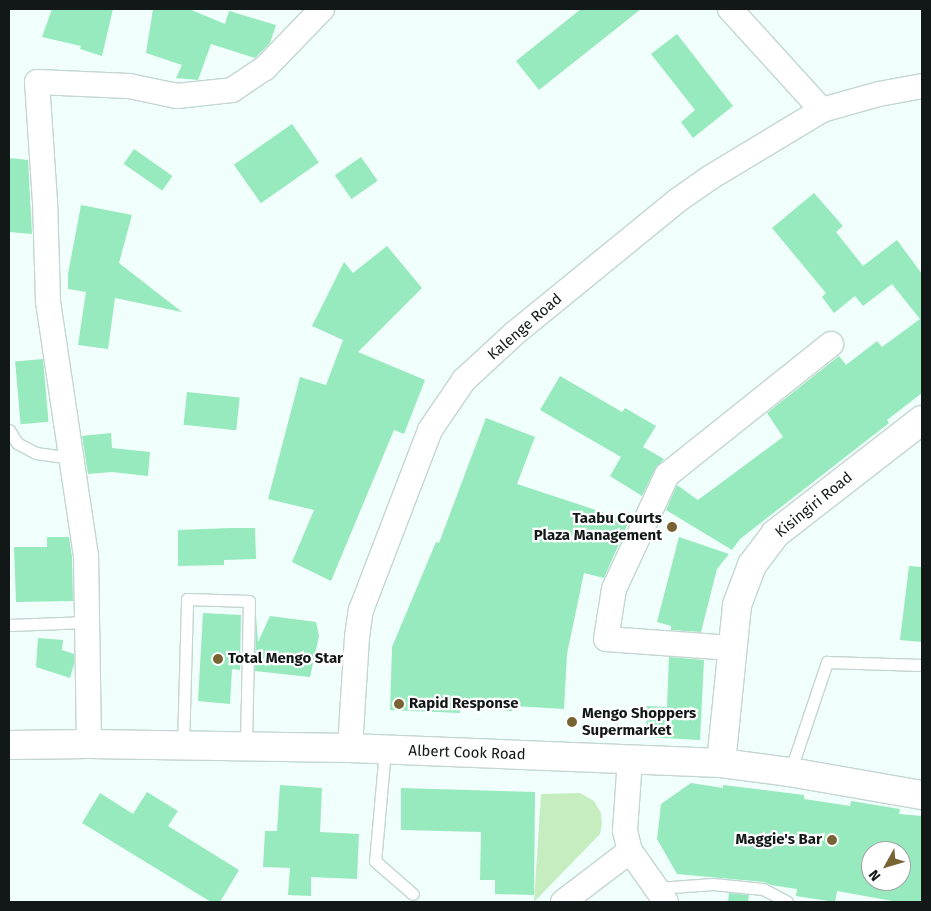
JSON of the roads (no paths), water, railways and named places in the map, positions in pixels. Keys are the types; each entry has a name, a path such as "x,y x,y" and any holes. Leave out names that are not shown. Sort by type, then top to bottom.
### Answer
{"main road":[{"name":"Kisingiri Road","path":"721,763 732,648 740,597 752,566 775,534 922,420"},
{"name":"Albert Cook Road","path":"9,745 89,744 350,748 721,763 790,772 922,795"}],"street":[{"path":"89,744 86,556 48,301 37,82 129,86 178,96 232,90 265,68 322,9"},
{"path":"730,9 822,110"},
{"name":"Kalenge Road","path":"350,748 357,637 361,610 430,430 464,380 515,333 678,200 711,176 822,110 879,94 922,86"},
{"path":"732,648 606,639 614,589 666,475 831,344"},
{"path":"630,759 625,831 630,851 662,895"},
{"path":"563,902 630,851"}],"lane":[{"path":"9,430 17,443 36,453 70,458"},
{"path":"183,746 187,599 249,601 246,746"},
{"path":"9,625 88,622"},
{"path":"790,772 827,662 922,666"},
{"path":"385,750 374,861 413,894"},
{"path":"662,895 713,884 763,889 787,902"}],"place":[{"name":"Taabu Courts Plaza Management","path":"672,527"},
{"name":"Total Mengo Star","path":"218,659"},
{"name":"Rapid Response","path":"399,704"},
{"name":"Mengo Shoppers Supermarket","path":"572,722"},
{"name":"Maggie's Bar","path":"832,840"}]}
